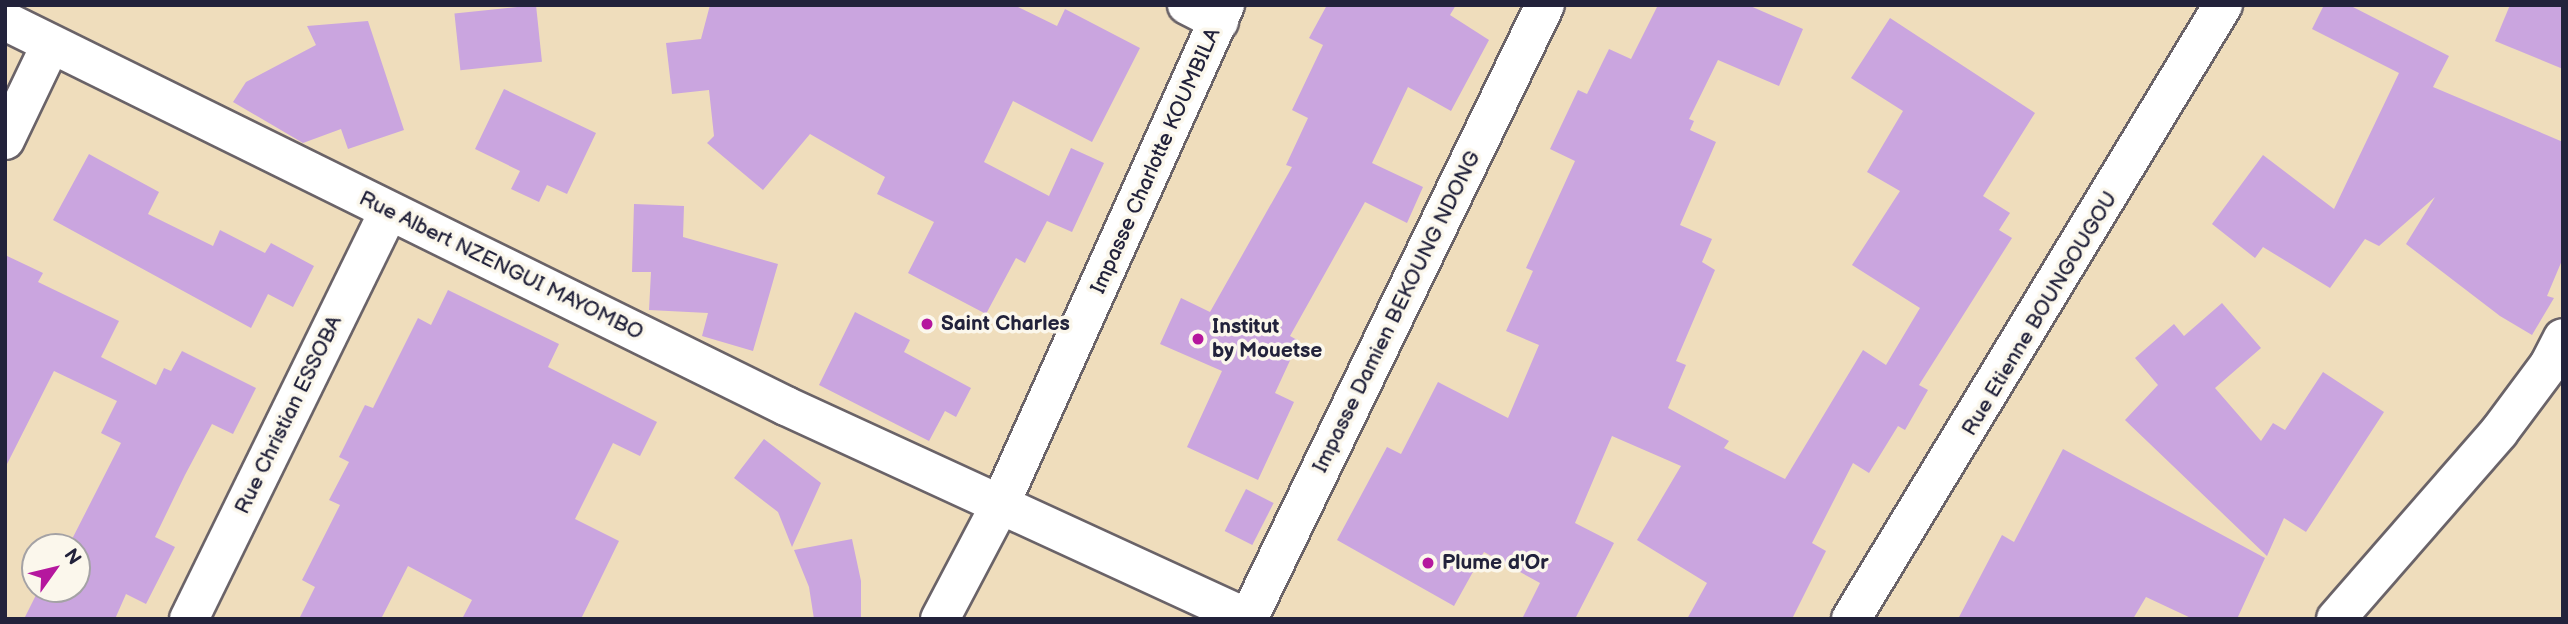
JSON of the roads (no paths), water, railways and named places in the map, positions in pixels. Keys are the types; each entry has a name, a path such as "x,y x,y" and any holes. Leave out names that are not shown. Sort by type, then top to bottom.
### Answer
{"street":[{"name":"Impasse Damien BEKOUNG NDONG","path":"1248,619 1545,5"},
{"name":"Rue Etienne BOUNGOUGOU","path":"1852,619 2223,5"},
{"name":"Impasse Charlotte KOUMBILA","path":"940,619 999,507 1210,11"},
{"name":"Rue Albert NZENGUI MAYOMBO","path":"5,21 999,507 1248,619"},
{"path":"5,140 51,44"},
{"name":"Rue Christian ESSOBA","path":"189,619 389,211"},
{"path":"2336,619 2499,432 2549,365 2563,338"}],"place":[{"name":"Saint Charles","path":"927,324"},
{"name":"Institut by Mouetse","path":"1198,339"},
{"name":"Plume d'Or","path":"1428,563"}]}
